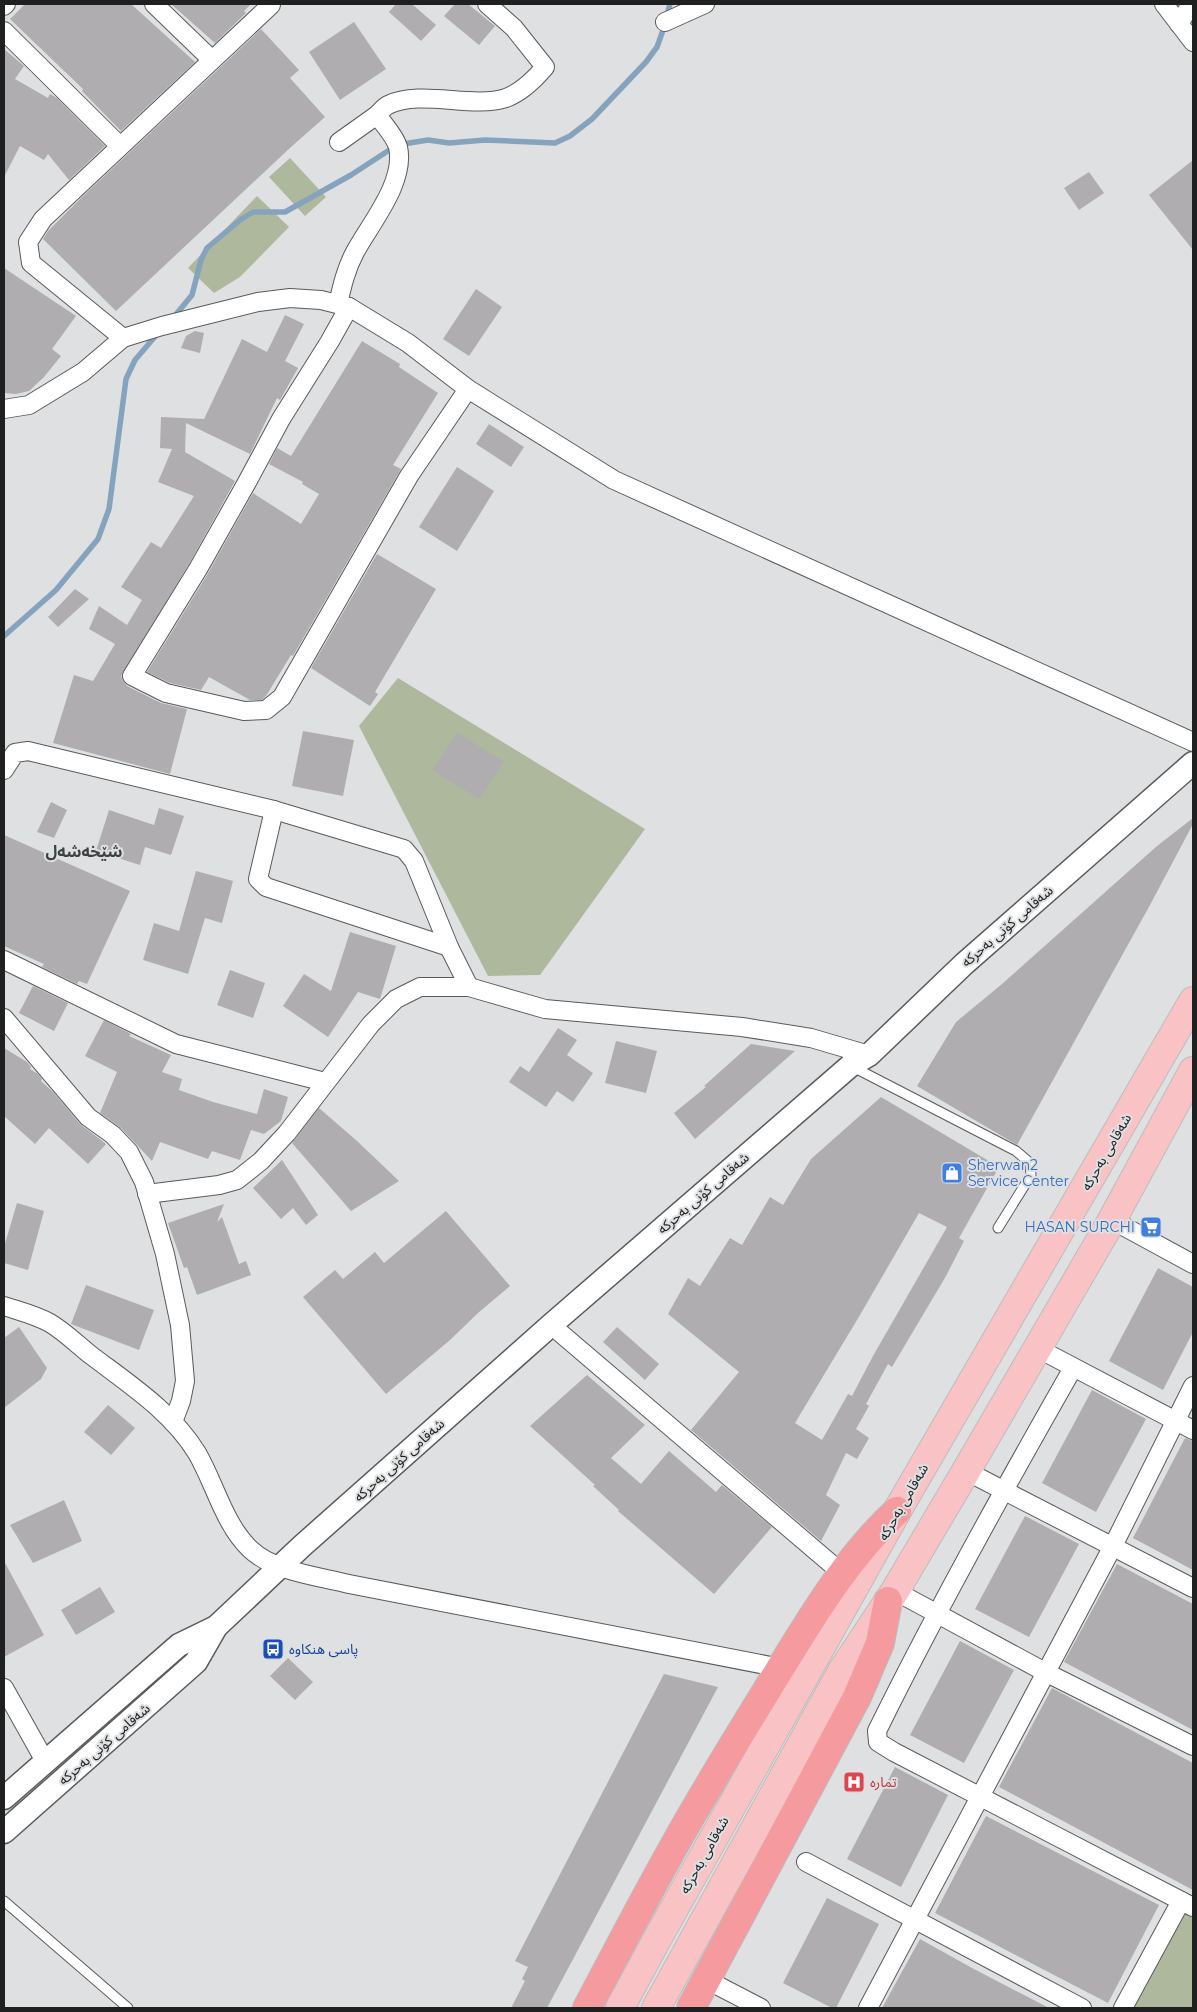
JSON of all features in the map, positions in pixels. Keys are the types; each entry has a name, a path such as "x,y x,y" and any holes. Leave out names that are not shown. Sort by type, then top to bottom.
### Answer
{"highway":[{"path":"587,2008 706,1790 817,1610 867,1541 897,1511"},
{"path":"691,2008 857,1697 880,1643 891,1596"}],"main road":[{"name":"شەقامی بەحرکە","path":"620,2008 897,1511 1193,1001"},
{"path":"656,2008 837,1679 891,1596 966,1471 1112,1220 1193,1071"}],"street":[{"path":"154,4 212,60"},
{"path":"123,338 30,263 28,242 43,219 270,4"},
{"path":"339,142 387,106 405,100 492,101 507,97 527,87 545,67 514,28 487,4"},
{"path":"665,22 705,4"},
{"path":"1164,4 1193,42"},
{"path":"1179,24 1192,4"},
{"path":"4,31 120,146"},
{"path":"377,115 398,150 390,196 354,253 344,276 343,306 330,341 280,419 198,569 132,676 166,693 244,711 266,710 282,697 409,476 468,389"},
{"path":"4,409 29,405 83,372 123,338 162,326 258,302 290,298 321,300 343,306 408,343 468,389 614,480 1193,742"},
{"path":"4,770 15,753 28,750 274,810 404,849 414,861 449,947 469,987"},
{"name":"شەقامی کۆنی بەحرکە","path":"4,1798 179,1646 216,1627 280,1567 551,1324 859,1060 964,964 1193,763"},
{"path":"274,810 258,879 266,887 449,947"},
{"path":"4,960 176,1044 325,1082"},
{"path":"147,1194 220,1185 237,1180 261,1161 287,1133 371,1024 396,999 420,987 469,987 545,1009 742,1027 811,1038 859,1060"},
{"path":"4,1018 88,1117 112,1135 129,1152 144,1182 165,1254 180,1325 184,1381 181,1401 174,1422"},
{"path":"1112,1220 1193,1264"},
{"path":"4,1306 50,1323 131,1385 174,1422 196,1453 239,1534 251,1549 280,1567 359,1586 781,1668"},
{"path":"551,1324 843,1574"},
{"path":"1037,1348 1193,1430"},
{"path":"1073,1368 937,1613 877,1731 878,1742 1187,1904 1123,2008"},
{"path":"868,2008 1044,1672 1113,1546 1193,1386"},
{"path":"966,1471 1193,1588"},
{"path":"891,1596 937,1613 1044,1672 1193,1746"},
{"name":"شەقامی کۆنی بەحرکە","path":"4,1832 196,1662 216,1627"},
{"path":"4,1688 45,1761"},
{"path":"806,1862 1082,2008"},
{"path":"707,1980 762,2008"}],"lane":[{"path":"859,1060 1016,1150 1030,1163 1031,1175 998,1228"},
{"path":"4,1902 128,2008"}],"green space":[{"path":"290,158 326,197 305,216 269,177"},
{"path":"257,196 289,227 240,277 214,293 188,268"},
{"path":"398,678 645,829 540,975 488,976 359,726"},
{"path":"1184,1912 1193,1917 1193,2008 1132,2008"}],"building":[{"path":"25,4 131,4 195,62 121,131 82,91 83,89 10,19"},
{"path":"171,4 251,4 244,11 246,13 215,43"},
{"path":"396,4 412,4 436,25 421,41 389,12"},
{"path":"455,4 468,4 495,26 479,45 444,16"},
{"path":"354,22 386,69 340,100 309,52"},
{"path":"261,29 299,70 290,78 325,117 116,311 43,239 48,231 83,196"},
{"path":"4,49 24,66 15,79 48,98 50,94 57,98 105,146 69,180 48,154 44,160 20,146 4,177"},
{"path":"1193,160 1193,250 1149,195"},
{"path":"1089,172 1104,193 1079,210 1064,188"},
{"path":"4,268 76,316 52,349 61,356 44,377 29,391 16,394 4,393"},
{"path":"476,289 502,307 469,356 443,339"},
{"path":"285,315 304,324 285,361 298,368 280,400 277,398 250,454 186,423 185,452 235,481 189,564 121,676 127,686 161,703 187,709 170,774 53,743 74,675 93,681 115,644 89,629 99,606 127,625 142,600 121,587 151,542 161,548 194,496 158,482 172,449 160,448 161,417 204,419 242,339 267,352"},
{"path":"195,331 204,333 200,353 181,348 186,336"},
{"path":"362,341 400,364 399,367 438,393 393,465 401,469 293,656 291,655 262,700 250,700 209,677 201,690 170,683 147,672 207,575 253,493 301,524 319,494 302,484 303,482 269,464 277,448 291,456"},
{"path":"489,424 524,447 511,467 476,444"},
{"path":"457,467 494,491 457,551 419,527"},
{"path":"377,554 436,589 375,692 378,694 370,706 311,668"},
{"path":"75,589 89,599 58,627 48,617"},
{"path":"303,731 354,740 343,796 292,786"},
{"path":"457,732 504,762 479,799 433,770"},
{"path":"51,802 67,810 54,838 37,832"},
{"path":"159,808 184,816 171,855 145,847 140,865 96,851 109,810 154,825"},
{"path":"1193,818 1193,824 1150,905 1017,1145 917,1086 956,1022 1002,984 1157,846"},
{"path":"4,835 130,891 87,984 79,981 77,984 42,967 44,964 4,946"},
{"path":"196,871 233,881 222,923 205,918 188,974 143,960 154,923 179,931"},
{"path":"350,932 396,946 380,999 358,992 328,1037 283,1006 304,974 331,991"},
{"path":"230,970 265,983 253,1018 217,1005"},
{"path":"33,986 68,1003 54,1031 19,1013"},
{"path":"104,1020 131,1034 129,1036 171,1055 162,1072 182,1079 179,1090 257,1114 264,1089 288,1097 281,1121 264,1134 251,1130 240,1160 212,1151 208,1159 160,1142 152,1161 121,1128 100,1113 117,1072 85,1056"},
{"path":"558,1028 577,1040 567,1055 593,1073 573,1102 557,1091 546,1107 509,1082 520,1066 529,1072"},
{"path":"616,1041 657,1051 646,1093 605,1083"},
{"path":"751,1044 795,1051 695,1139 674,1113 706,1087 704,1086"},
{"path":"4,1048 27,1062 31,1067 30,1069 38,1074 42,1079 41,1081 80,1124 106,1144 88,1164 49,1128 35,1144 4,1116"},
{"path":"881,1097 999,1167 959,1238 964,1241 946,1276 892,1367 888,1364 866,1404 869,1406 856,1429 869,1438 857,1459 846,1453 826,1495 840,1505 821,1541 691,1430 739,1372 668,1314 688,1278 700,1286 730,1238 742,1245 770,1197 783,1205 811,1159","holes":["919,1213 947,1227 852,1396 848,1394 822,1440 795,1423"]},
{"path":"319,1108 399,1181 351,1211 292,1143"},
{"path":"282,1160 318,1215 306,1225 293,1208 281,1219 253,1188"},
{"path":"17,1203 44,1211 28,1270 4,1263 4,1247"},
{"path":"224,1204 217,1222 222,1217 239,1264 246,1261 251,1275 197,1295 187,1267 184,1268 168,1223"},
{"path":"446,1211 510,1286 386,1394 303,1297 335,1270 343,1279 375,1252 384,1263"},
{"path":"1158,1268 1193,1287 1193,1332 1163,1390 1109,1361"},
{"path":"86,1285 154,1310 139,1350 71,1324"},
{"path":"19,1327 47,1368 41,1379 4,1408 4,1338"},
{"path":"617,1327 659,1364 645,1380 603,1342"},
{"path":"587,1375 645,1425 611,1458 641,1484 669,1451 716,1492 722,1485 772,1527 714,1594 618,1511 593,1486 595,1485 530,1426"},
{"path":"1092,1390 1146,1419 1096,1512 1042,1483"},
{"path":"108,1405 135,1428 111,1455 84,1432"},
{"path":"1185,1438 1193,1441 1193,1570 1133,1538"},
{"path":"64,1500 82,1541 33,1563 10,1525"},
{"path":"1025,1516 1079,1544 1029,1637 975,1609"},
{"path":"4,1561 44,1635 4,1657"},
{"path":"1117,1564 1193,1604 1193,1730 1064,1662"},
{"path":"100,1587 115,1612 76,1635 61,1610"},
{"path":"960,1641 1014,1670 964,1763 910,1735"},
{"path":"288,1658 313,1682 295,1700 270,1676"},
{"path":"664,1674 718,1687 547,2008 511,2008 525,1981 522,1979 528,1967 515,1961"},
{"path":"1052,1688 1193,1763 1193,1890 999,1787"},
{"path":"895,1767 948,1795 901,1887 847,1859"},
{"path":"986,1816 1159,1905 1108,2003 935,1913"},
{"path":"827,1898 879,1924 836,2008 832,2008 783,1983"},
{"path":"920,1939 972,1968 1049,2008 882,2008"}],"waterway":[{"path":"173,318 192,295 201,260 207,248 240,220 253,212 285,212 351,175 397,145 428,140 449,143 485,140 555,143 570,136 592,119 646,62 657,47 670,4"},
{"path":"4,636 56,590 98,539 109,509 126,379 135,360 158,333"}],"place":[{"name":"Sherwan2 Service Center","path":"952,1173"},
{"name":"HASAN SURCHI","path":"1151,1227"},
{"name":"پاسی هنكاوه‌","path":"273,1649"},
{"name":"تمارە","path":"854,1782"}],"district":[{"name":"شێخەشەل","path":"84,851"}]}
